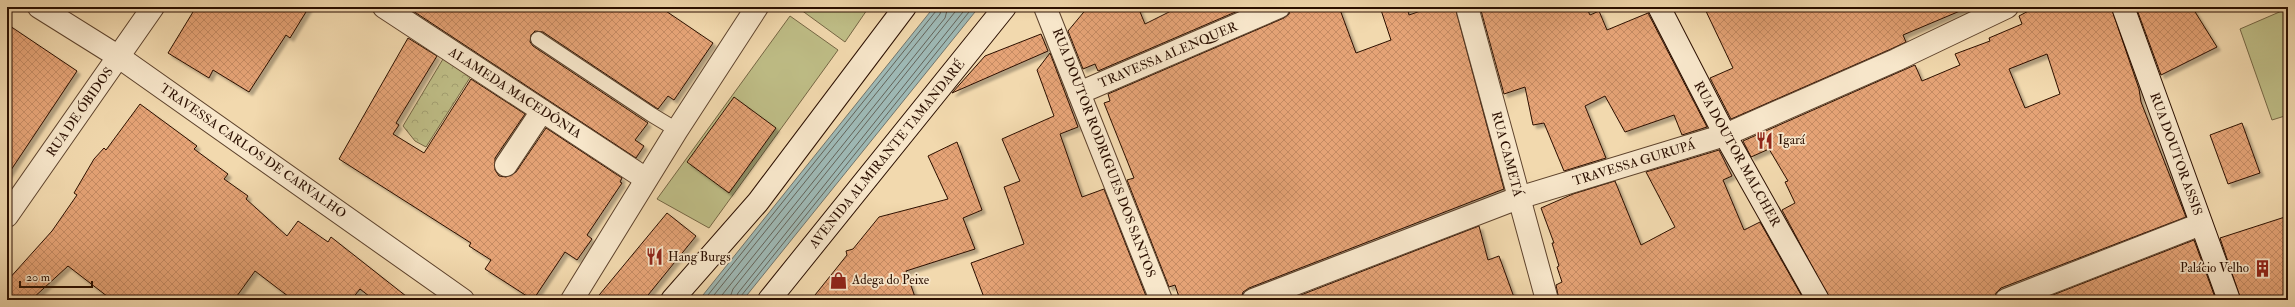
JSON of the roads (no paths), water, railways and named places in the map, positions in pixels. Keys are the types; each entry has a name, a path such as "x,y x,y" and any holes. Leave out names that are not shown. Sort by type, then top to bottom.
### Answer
{"street":[{"name":"TRAVESSA CARLOS DE CARVALHO","path":"39,7 119,57 463,300"},
{"name":"RUA DE ÓBIDOS","path":"7,216 153,7"},
{"name":"ALAMEDA MACEDÔNIA","path":"384,7 646,179"},
{"path":"672,300 758,202 904,7"},
{"name":"AVENIDA ALMIRANTE TAMANDARÉ","path":"769,300 1005,7"},
{"name":"RUA DOUTOR RODRIGUES DOS SANTOS","path":"1045,7 1161,300"},
{"name":"TRAVESSA ALENQUER","path":"1079,93 1278,7"},
{"name":"RUA CAMETÁ","path":"1467,7 1547,300"},
{"name":"RUA DOUTOR MALCHER","path":"1659,7 1726,135 1818,300"},
{"name":"TRAVESSA GURUPÁ","path":"1253,300 1518,198 1726,135 1896,60 2008,7"},
{"name":"RUA DOUTOR ASSIS","path":"2123,7 2230,300"},
{"path":"572,300 749,10"},
{"path":"506,165 542,111"},
{"path":"2006,300 2201,224"}],"lane":[{"path":"538,39 677,130"}],"water":[{"path":"934,7 979,7 743,300 699,300"}],"place":[{"name":"Igará","path":"1765,140"},
{"name":"Hang Burgs","path":"655,257"},
{"name":"Palácio Velho","path":"2262,268"},
{"name":"Adega do Peixe","path":"839,280"}]}
